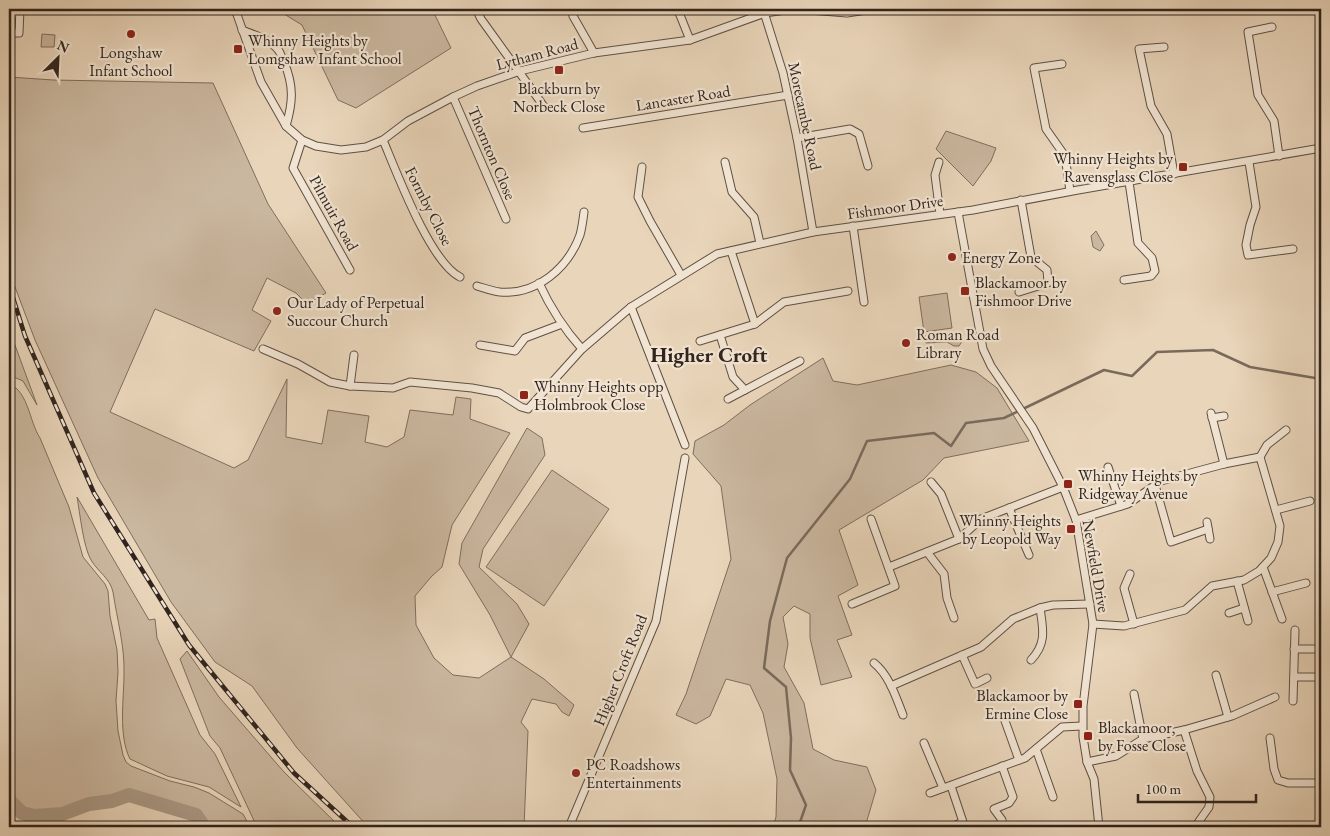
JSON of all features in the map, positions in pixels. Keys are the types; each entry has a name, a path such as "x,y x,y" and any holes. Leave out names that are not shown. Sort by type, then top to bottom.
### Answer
{"street":[{"path":"235,9 262,82 286,126 302,140"},
{"path":"476,9 481,19 546,108"},
{"path":"571,9 572,16 594,53"},
{"path":"676,9 690,40"},
{"name":"Lytham Road","path":"302,140 316,146 341,150 366,147 383,140 408,121 453,97 477,86 520,71 594,53 690,40 764,11 792,9"},
{"path":"797,9 847,13 873,9"},
{"name":"Morecambe Road","path":"764,11 788,95 813,232"},
{"path":"1272,27 1248,32 1258,95 1274,121 1279,156"},
{"path":"242,30 262,38 279,51 288,71 292,89 292,107 286,126"},
{"path":"1164,46 1139,49 1151,106 1167,134 1174,174"},
{"path":"1062,64 1034,68 1046,129 1065,156 1070,192"},
{"name":"Lancaster Road","path":"583,128 788,95"},
{"name":"Thornton Close","path":"453,97 506,219"},
{"path":"797,138 850,129 859,134 868,166"},
{"name":"Pilmuir Road","path":"302,140 293,168 350,270"},
{"name":"Formby Close","path":"383,140 419,222 441,260 452,273 460,277"},
{"name":"Fishmoor Drive","path":"350,386 393,388 410,382 472,388 499,394 526,409 530,408 582,349 631,307 718,254 813,232 958,212 1321,148"},
{"path":"725,162 732,192 754,217 760,243"},
{"path":"939,162 935,175 940,214"},
{"path":"1249,162 1256,207 1246,245 1248,255 1293,249"},
{"path":"642,167 638,197 681,276"},
{"path":"1124,280 1151,276 1155,271 1152,258 1138,243 1129,182"},
{"path":"1019,292 1048,283 1047,270 1032,257 1021,200"},
{"path":"477,286 500,292 524,290 549,279 568,260 580,234 584,212"},
{"name":"Newfield Drive","path":"958,212 983,349 991,366 1033,428 1063,487 1076,520 1093,624 1082,726 1087,762 1094,779 1099,827"},
{"path":"853,226 864,302"},
{"path":"731,251 755,324"},
{"path":"538,283 550,306 582,349"},
{"path":"700,341 755,324 784,302 848,291"},
{"path":"631,307 685,445"},
{"path":"480,345 515,352 525,338 562,324"},
{"path":"720,335 733,378 745,390"},
{"path":"263,349 298,364 330,382 350,386 354,355"},
{"path":"728,399 800,361"},
{"path":"1224,416 1212,415 1224,464"},
{"path":"1093,624 1124,626 1185,610 1212,586 1244,580 1260,571 1271,558 1278,542 1280,526 1260,457 1267,445 1286,430"},
{"path":"1076,520 1128,504 1161,481 1224,464 1260,457"},
{"name":"Higher Croft Road","path":"569,827 656,621 685,458"},
{"path":"1108,467 1121,506"},
{"path":"931,482 941,494 959,539"},
{"path":"1155,485 1171,542 1208,525 1210,539"},
{"path":"889,567 959,539 981,519 1063,487"},
{"path":"1276,510 1310,500"},
{"path":"1009,508 1029,554"},
{"path":"852,604 895,586 871,519"},
{"path":"927,552 944,574 954,618"},
{"path":"1263,567 1282,619"},
{"path":"1130,574 1124,588 1134,624"},
{"path":"1237,581 1248,621"},
{"path":"1272,592 1306,583"},
{"path":"891,686 981,647 1013,619 1053,605 1090,604"},
{"path":"1031,660 1039,651 1044,636 1040,608"},
{"path":"1229,613 1244,608"},
{"path":"1293,701 1295,630"},
{"path":"1294,650 1314,649"},
{"path":"962,655 975,684 987,678"},
{"path":"874,663 880,668 891,686 903,714"},
{"path":"1216,675 1228,717"},
{"path":"1294,677 1321,676"},
{"path":"1134,694 1143,739"},
{"path":"1087,762 1116,756 1143,739 1184,730 1228,717 1275,697"},
{"path":"1004,718 1019,760"},
{"path":"930,794 1025,758 1062,727 1082,726"},
{"path":"1184,730 1197,771 1210,797 1209,807 1195,827"},
{"path":"1270,738 1274,769 1278,780 1288,783 1321,783"},
{"path":"924,744 943,788"},
{"path":"1036,749 1052,797"},
{"path":"1002,766 1013,796 1009,803 994,810 1002,820"},
{"path":"950,827 963,822 951,786"}],"shaded area":[{"path":"276,9 432,9 451,48 356,108 338,100 302,25"},
{"path":"42,34 55,35 54,47 41,47"},
{"path":"9,77 53,80 213,83 268,204 326,293 307,304 296,293 267,278 252,310 271,321 254,351 155,309 110,412 234,468 248,460 287,379 286,437 322,444 328,410 369,416 365,442 387,447 404,437 410,410 453,415 456,397 471,399 470,419 510,433 452,525 442,567 415,596 416,625 434,658 453,675 479,678 511,657 544,679 574,705 569,716 562,712 556,704 532,699 521,722 528,731 524,827 368,827 297,748 252,686 215,662 171,602 98,478 35,340 9,271"},
{"path":"946,131 996,148 991,161 973,186 936,149"},
{"path":"1096,231 1104,245 1100,251 1093,247 1091,236"},
{"path":"947,293 952,328 924,332 919,297"},
{"path":"9,329 37,405 23,381 9,375"},
{"path":"958,332 962,335 963,340 959,346 954,346 947,342 926,343 924,336"},
{"path":"823,358 833,381 857,385 951,365 976,372 997,388 1029,441 944,458 923,480 839,530 858,585 838,596 852,635 837,640 852,677 821,685 810,638 810,614 794,606 783,617 788,644 784,667 804,703 813,749 834,760 867,767 876,790 865,827 773,827 776,817 777,779 763,713 750,685 726,679 710,716 696,724 676,715 686,694 731,559 721,486 693,454 695,441 724,425 750,405"},
{"path":"9,383 21,393 25,400 36,431 69,507 83,557 105,584 108,591 110,616 117,650 116,701 118,731 126,762 131,766 170,781 209,793 243,814 250,827 206,827 197,813 133,793 65,810 48,812 33,812 19,807 9,797"},
{"path":"527,428 542,438 545,455 483,549 479,567 517,604 529,624 511,657 490,615 459,564 462,543"},
{"path":"552,470 609,509 544,606 486,567"},
{"path":"77,497 149,620 155,619 157,638 200,735 215,754 241,807 209,787 167,776 130,759 124,739 123,654 113,592 107,579 88,554"},
{"path":"187,651 219,697 284,772 340,827 257,827 220,748 210,736 180,659"}],"waterway":[{"path":"785,827 799,825 806,805 790,770 791,738 786,687 764,668 770,621 787,558 850,479 867,441 934,433 951,446 966,423 1004,418 1104,370 1132,376 1157,352 1213,350 1250,367 1321,379"},
{"path":"9,800 22,813 35,816 62,814 89,804 112,801 129,795 196,815 204,827"}],"railway":[{"path":"9,285 25,336 94,493 189,645 294,773 353,827"}],"place":[{"name":"Longshaw Infant School","path":"131,34"},
{"name":"Whinny Heights by Lomgshaw Infant School","path":"238,49"},
{"name":"Blackburn by Norbeck Close","path":"559,70"},
{"name":"Whinny Heights by Ravensglass Close","path":"1183,167"},
{"name":"Energy Zone","path":"952,257"},
{"name":"Blackamoor by Fishmoor Drive","path":"965,291"},
{"name":"Our Lady of Perpetual Succour Church","path":"277,311"},
{"name":"Roman Road Library","path":"906,343"},
{"name":"Whinny Heights opp Holmbrook Close","path":"524,395"},
{"name":"Whinny Heights by Ridgeway Avenue","path":"1068,484"},
{"name":"Whinny Heights by Leopold Way","path":"1071,529"},
{"name":"Blackamoor by Ermine Close","path":"1078,704"},
{"name":"Blackamoor, by Fosse Close","path":"1088,736"},
{"name":"PC Roadshows Entertainments","path":"576,773"}],"district":[{"name":"Higher Croft","path":"709,354"}]}
